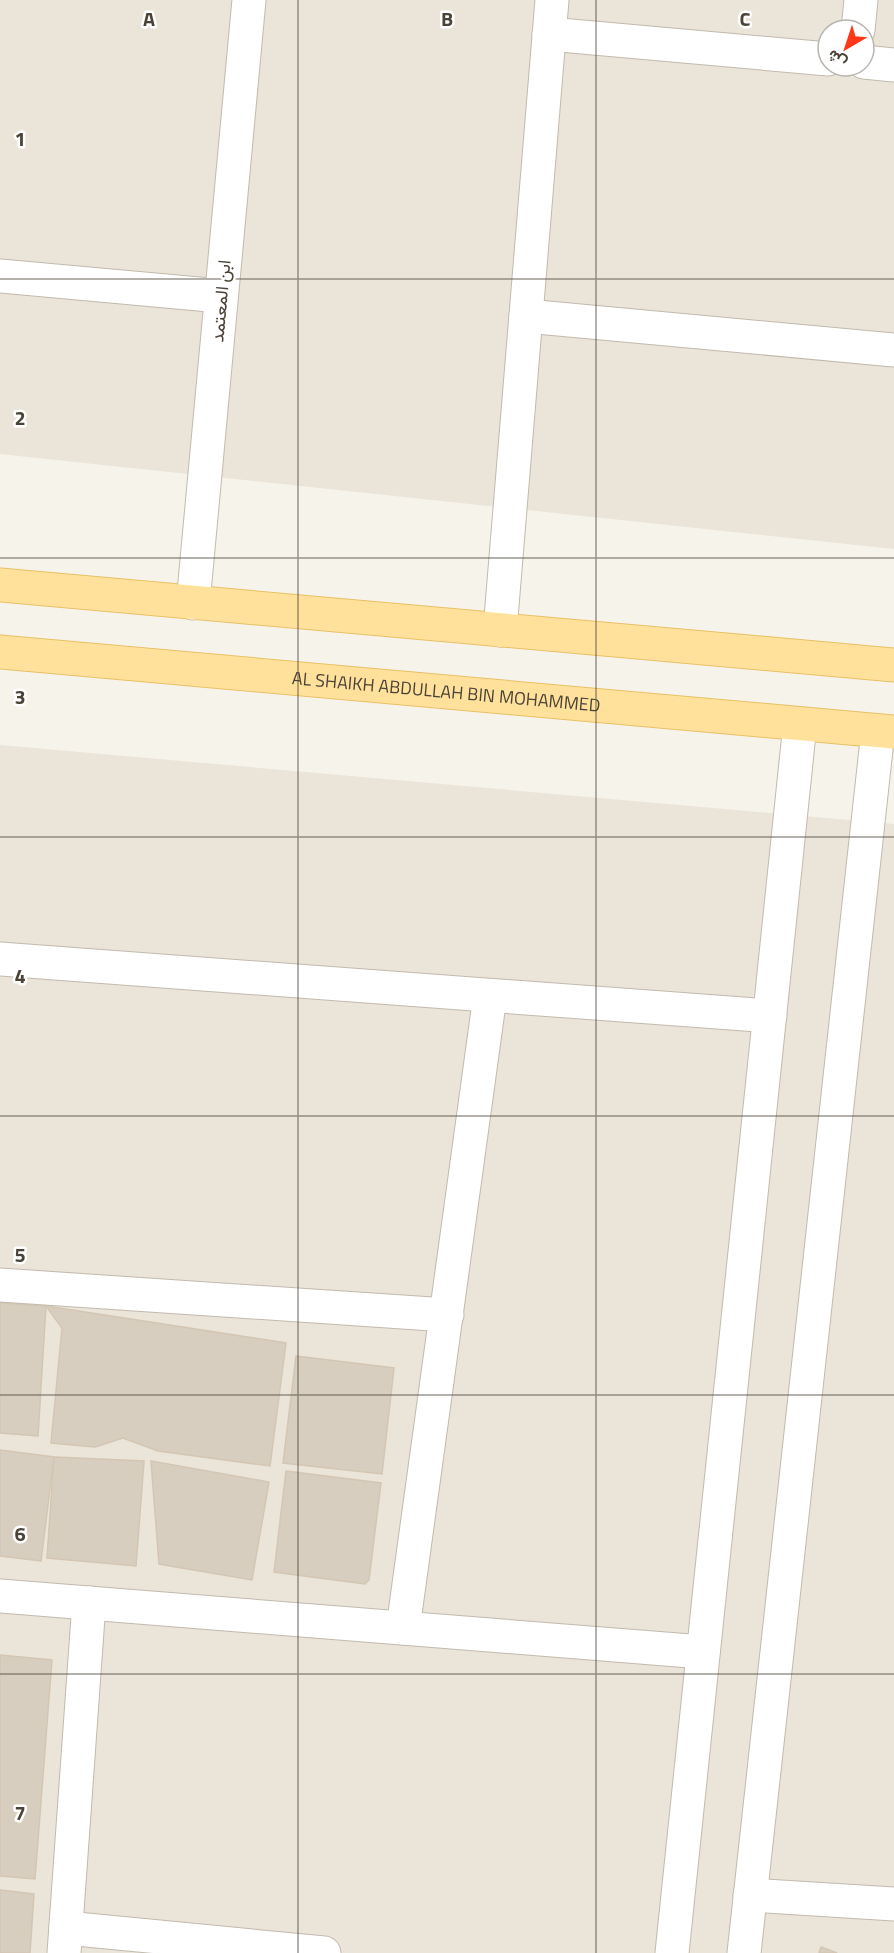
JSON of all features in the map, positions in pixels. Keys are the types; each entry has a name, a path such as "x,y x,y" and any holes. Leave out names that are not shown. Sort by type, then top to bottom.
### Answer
{"main road":[{"path":"0,585 894,665"},
{"name":"AL SHAIKH ABDULLAH BIN MOHAMMED","path":"0,652 886,732"}],"street":[{"name":"ابن المعتمد","path":"193,603 249,0"},
{"path":"500,630 552,0"},
{"path":"859,18 861,0"},
{"path":"549,34 816,58"},
{"path":"876,63 894,65"},
{"path":"0,276 221,296"},
{"path":"526,316 894,350"},
{"path":"672,1953 800,724"},
{"path":"744,1953 886,732"},
{"path":"0,959 770,1017"},
{"path":"404,1628 490,996"},
{"path":"0,1285 447,1315"},
{"path":"0,1596 703,1652"},
{"path":"89,1603 65,1940 324,1953"},
{"path":"750,1895 894,1904"}],"shaded area":[{"path":"0,0 894,0 894,549 0,454"},
{"path":"0,745 894,824 894,1953 0,1953"}],"building":[{"path":"0,1303 46,1306 38,1436 0,1433"},
{"path":"46,1306 286,1343 270,1466 158,1451 123,1438 95,1447 51,1443 62,1328"},
{"path":"296,1356 394,1368 382,1474 283,1463"},
{"path":"0,1450 54,1457 41,1561 0,1556"},
{"path":"54,1457 144,1461 136,1566 47,1558"},
{"path":"151,1461 269,1482 252,1580 159,1564"},
{"path":"286,1471 381,1483 369,1580 365,1584 274,1572"},
{"path":"0,1655 52,1660 35,1879 0,1876"},
{"path":"0,1890 34,1894 30,1953 0,1953"},
{"path":"821,1947 837,1953 819,1953"}]}
